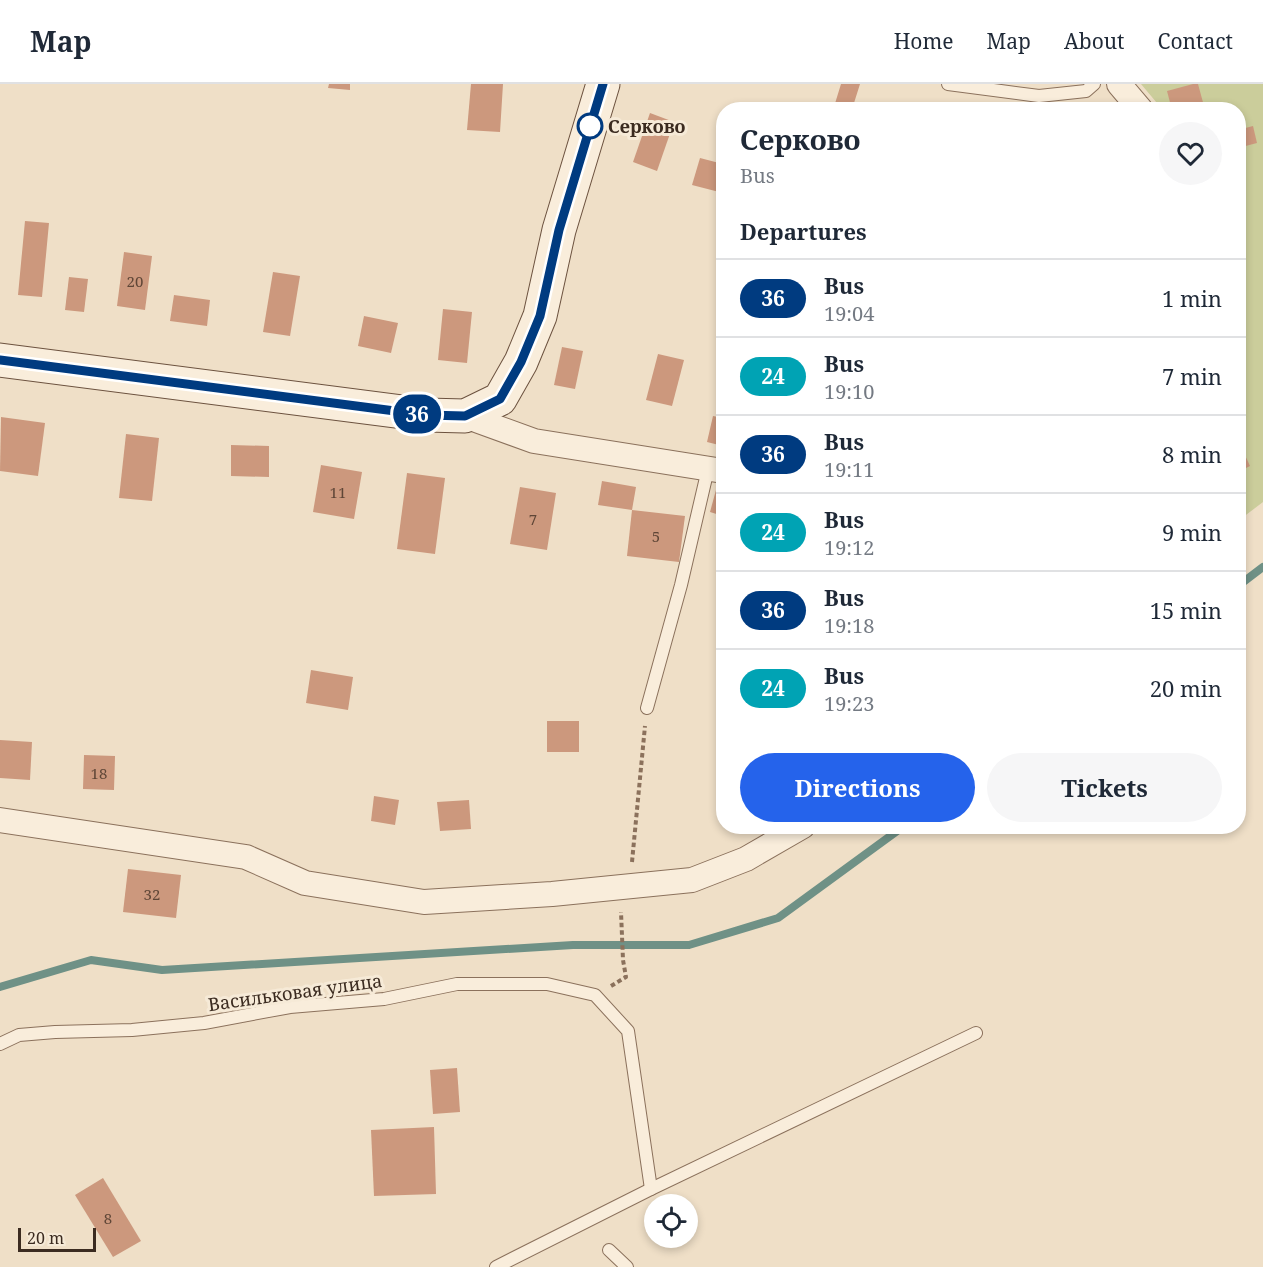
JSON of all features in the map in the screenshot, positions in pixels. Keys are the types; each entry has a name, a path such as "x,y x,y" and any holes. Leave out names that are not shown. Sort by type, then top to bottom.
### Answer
{"main road":[{"path":"0,360 426,415 465,416 500,399 521,362 540,316 559,230 603,84"}],"street":[{"path":"1119,84 1134,102"},
{"path":"465,416 534,441 716,470"},
{"path":"0,820 246,857 305,883 424,902 552,894 692,880 747,859 789,834"}],"lane":[{"path":"948,84 1039,96 1086,91 1094,84"},
{"path":"647,708 716,470"},
{"name":"Васильковая улица","path":"0,1044 19,1035 132,1030 204,1023 290,1007 384,999 457,984 547,984 595,995"},
{"path":"595,995 628,1031 651,1189"},
{"path":"496,1267 651,1189 976,1034"},
{"path":"609,1250 627,1267"}],"path":[{"path":"629,886 647,708"},
{"path":"595,995 626,978 622,926"}],"green space":[{"path":"1141,84 1263,84 1263,502 1246,515 1246,102 1156,102"}],"building":[{"path":"329,84 350,84 350,90 328,88"},
{"path":"471,84 503,84 500,132 467,130"},
{"path":"841,84 860,84 854,102 835,102"},
{"path":"1198,84 1203,102 1170,102 1167,91"},
{"path":"650,113 674,122 657,171 633,162"},
{"path":"1253,126 1257,143 1246,146 1246,128"},
{"path":"700,158 716,162 716,191 692,185"},
{"path":"25,221 49,223 42,297 18,295"},
{"path":"124,252 152,256 145,310 117,306"},
{"path":"273,272 300,276 290,336 263,332"},
{"path":"69,277 88,279 84,312 65,310"},
{"path":"174,295 210,300 207,326 170,321"},
{"path":"443,309 472,312 467,363 438,360"},
{"path":"364,316 398,323 391,353 358,346"},
{"path":"562,347 583,351 575,389 554,385"},
{"path":"658,354 684,360 672,406 646,400"},
{"path":"713,416 716,417 716,444 707,442"},
{"path":"1,417 45,423 38,476 0,471"},
{"path":"126,434 159,438 152,501 119,498"},
{"path":"231,445 269,446 269,477 231,476"},
{"path":"321,465 362,472 354,519 313,512"},
{"path":"407,473 445,478 435,554 397,549"},
{"path":"602,481 636,487 632,510 598,505"},
{"path":"520,487 556,493 547,550 510,544"},
{"path":"716,490 716,514 710,512"},
{"path":"632,510 685,516 679,562 627,556"},
{"path":"311,670 353,677 348,710 306,703"},
{"path":"547,721 579,721 579,752 547,752"},
{"path":"0,740 32,742 30,780 0,778"},
{"path":"84,755 115,756 114,790 83,789"},
{"path":"374,796 399,800 395,825 371,821"},
{"path":"469,800 471,829 440,831 437,802"},
{"path":"128,869 181,875 176,918 123,912"},
{"path":"457,1068 460,1112 433,1114 430,1070"},
{"path":"434,1127 436,1194 374,1196 371,1130"},
{"path":"103,1178 141,1241 113,1257 75,1195"}],"waterway":[{"path":"1246,580 1263,567"},
{"path":"0,987 91,960 162,970 573,945 689,945 778,918 893,834"}],"bus line":[{"name":"36","path":"0,360 426,415 465,416 500,399 521,362 540,316 559,230 603,84"}],"place":[{"name":"Серково","path":"590,126"}]}
